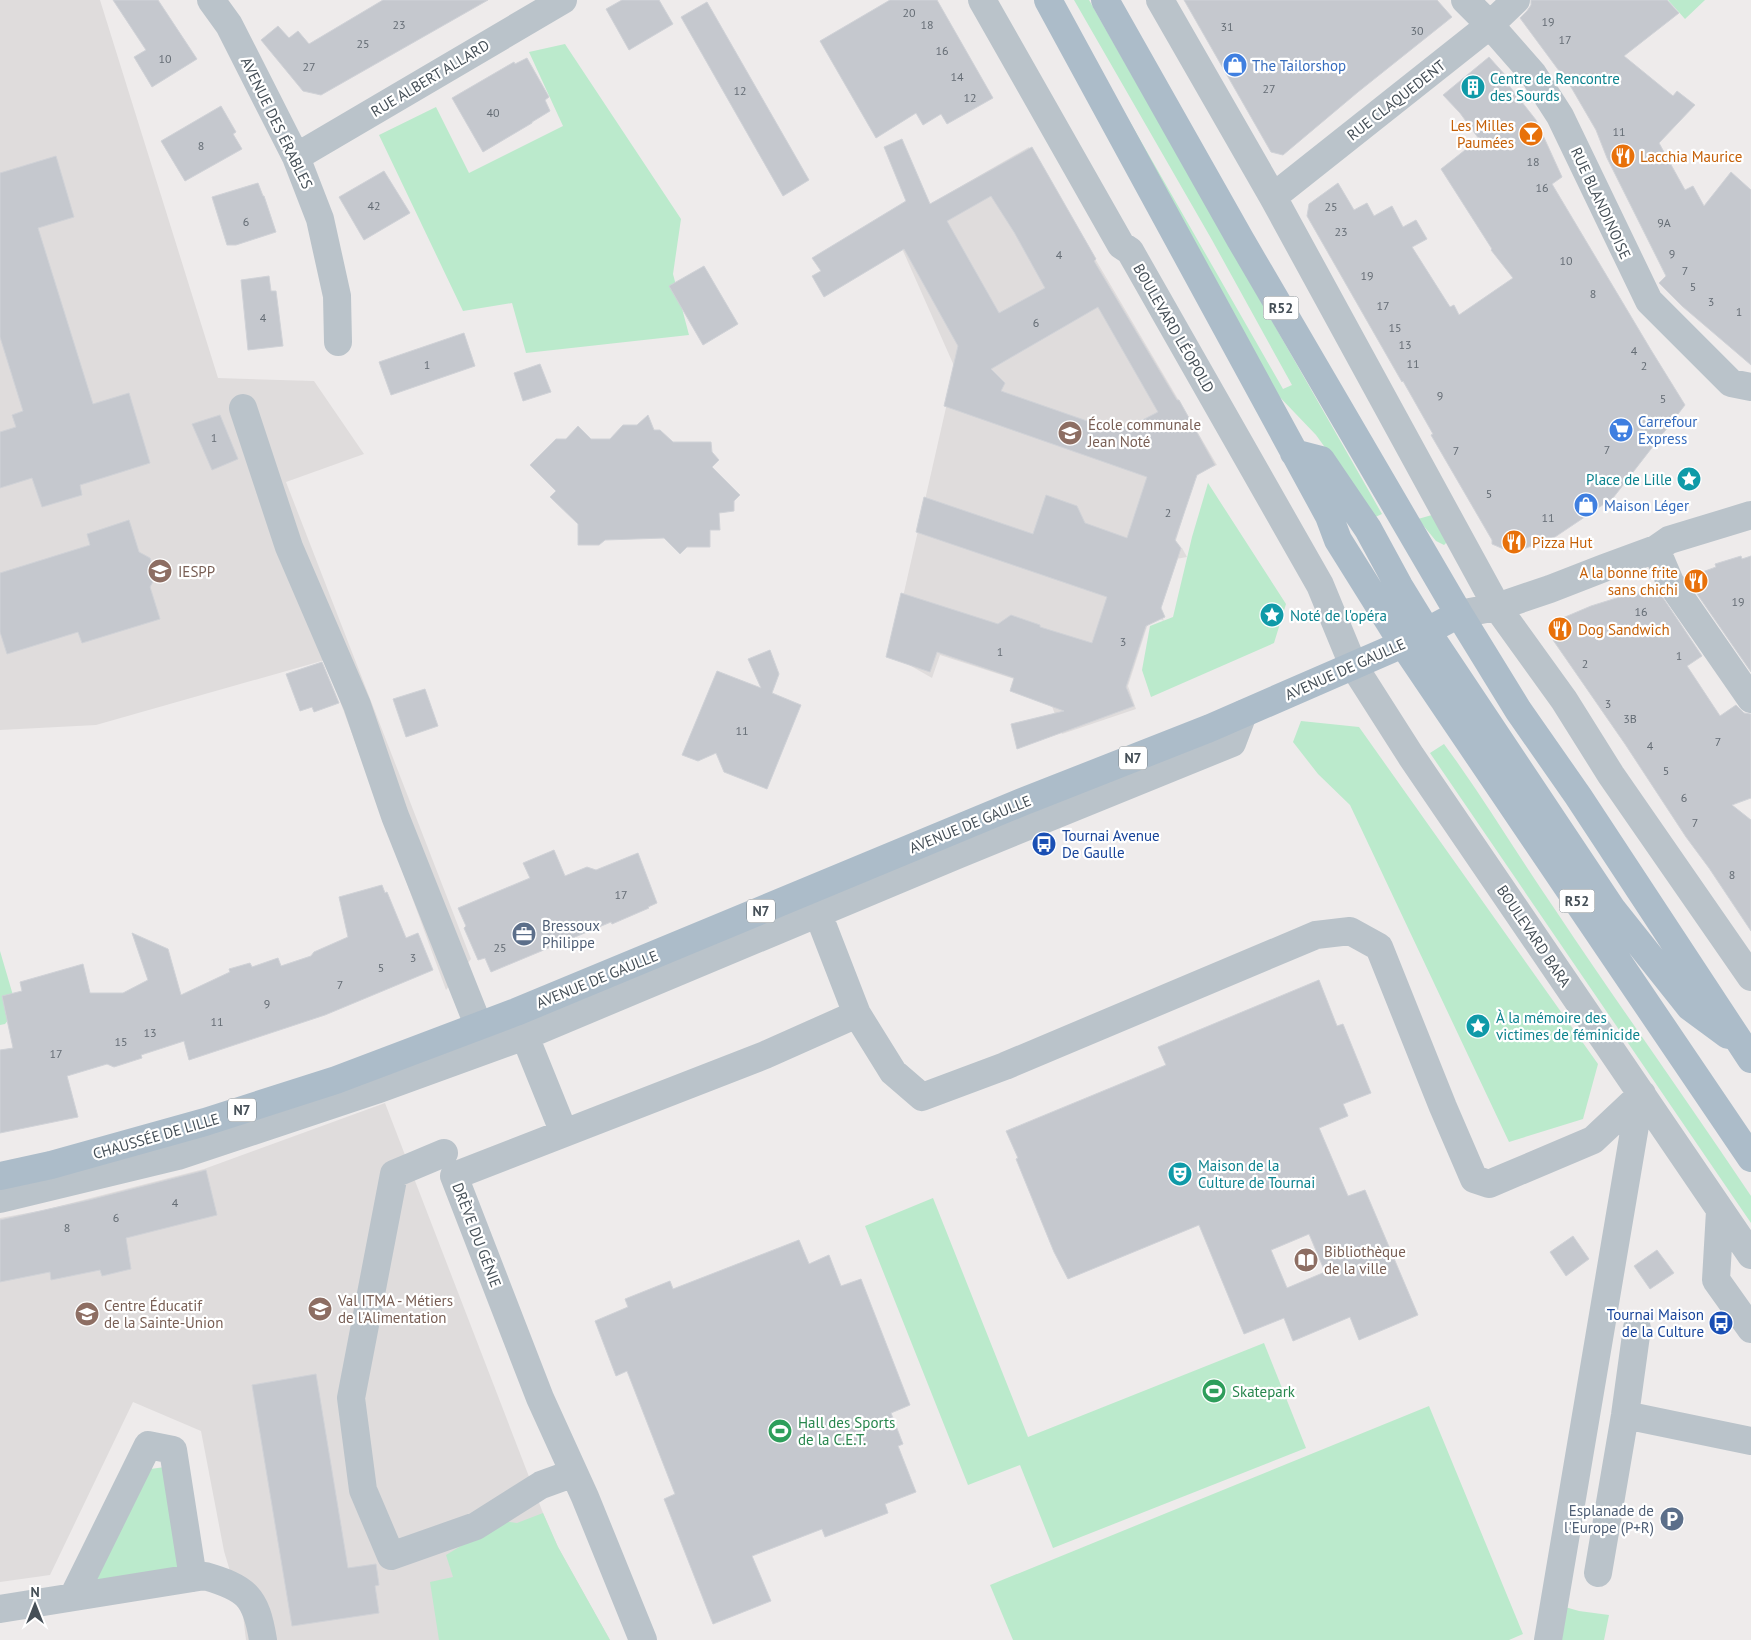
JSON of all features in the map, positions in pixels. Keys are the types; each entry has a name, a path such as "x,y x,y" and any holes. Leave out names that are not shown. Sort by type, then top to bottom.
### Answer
{"main road":[{"name":"R52","path":"1048,0 1329,516 1338,540 1403,644 1751,1158"},
{"name":"R52","path":"1105,0 1240,239 1459,614 1518,710 1583,804 1747,1053"},
{"name":"R52","path":"1294,453 1321,460 1368,529 1399,586 1426,630 1612,909 1690,1007 1747,1053"},
{"name":"AVENUE DE GAULLE","path":"479,1027 520,1024 813,902 1012,806 1243,714 1403,644 1459,614"},
{"name":"CHAUSSÉE DE LILLE","path":"0,1176 51,1165 205,1122 336,1080 479,1027"}],"street":[{"name":"AVENUE DES ÉRABLES","path":"210,0 228,25 296,157 320,219 337,296 338,342"},
{"name":"RUE ALBERT ALLARD","path":"296,157 563,0"},
{"name":"BOULEVARD LÉOPOLD","path":"982,0 1121,245 1130,251 1320,585 1353,665"},
{"path":"1160,0 1273,197 1497,607 1564,700 1611,775 1751,977"},
{"name":"RUE BLANDINOISE","path":"1466,0 1532,74 1560,116 1649,301 1731,383 1751,387"},
{"name":"RUE CLAQUEDENT","path":"1273,197 1490,25 1516,0"},
{"path":"243,408 289,547 357,705 395,816 479,1027"},
{"path":"1459,614 1497,607 1550,590 1656,549 1669,540 1751,515"},
{"path":"1656,549 1670,582 1751,699"},
{"name":"BOULEVARD BARA","path":"1353,665 1411,756 1751,1255"},
{"path":"813,902 857,1014 893,1072 922,1096 1005,1066 1316,935 1350,931 1379,947 1474,1179 1489,1184 1593,1140 1642,1094"},
{"name":"DRÈVE DU GÉNIE","path":"643,1640 574,1473 540,1398 454,1176 765,1055 857,1014"},
{"path":"0,1199 178,1156 376,1090 520,1024 564,1133"},
{"path":"1548,1640 1637,1114 1642,1094"},
{"path":"444,1153 394,1174 351,1398 363,1490 391,1556 476,1526 541,1485 574,1473"},
{"path":"1720,1211 1716,1280 1751,1329"},
{"path":"1598,1573 1625,1416 1637,1328"},
{"path":"1625,1416 1751,1441"},
{"path":"73,1597 148,1445 173,1450 193,1578"},
{"path":"0,1609 205,1576 228,1583 247,1594 260,1621 263,1640"}],"shaded area":[{"name":"IESPP","path":"0,0 100,0 218,378 314,381 364,454 286,482 471,959 446,990 325,660 96,725 0,730"},
{"name":"École communale Jean Noté","path":"1029,147 1217,465 1196,474 1174,547 1182,548 1187,557 1176,559 1159,610 1164,621 1151,614 1128,686 1136,709 1062,734 1043,681 1027,693 1010,690 1014,679 940,655 932,678 890,654 955,368 892,226"},
{"name":"Val ITMA - Métiers de l'Alimentation","path":"385,1103 543,1513 558,1547 610,1640 246,1640 243,1615 224,1551 201,1431 133,1402 50,1575 0,1582 0,1218 44,1210 204,1169"}],"green space":[{"path":"1060,0 1283,389 1292,385 1212,240 1074,0 1089,0 1382,514 1371,519 1316,435 1273,390"},
{"path":"1668,0 1705,0 1685,19"},
{"path":"565,44 681,219 673,274 689,335 526,353 512,303 463,311 379,135 436,107 469,173 563,126 529,52"},
{"path":"1208,483 1286,604 1274,643 1151,697 1142,670 1150,626 1173,617 1192,537"},
{"path":"1432,515 1447,542 1444,545 1436,541 1418,519"},
{"path":"1301,721 1359,727 1598,1064 1583,1119 1509,1142 1350,805 1318,774 1293,742"},
{"path":"1444,744 1580,947 1751,1196 1751,1223 1430,753"},
{"path":"0,951 17,1009 5,1024 0,1025"},
{"name":"Skatepark","path":"933,1198 1028,1437 1264,1343 1306,1448 1053,1548 1020,1465 968,1485 865,1226"},
{"path":"1429,1406 1523,1634 1509,1640 1013,1640 990,1585"},
{"path":"165,1467 179,1567 89,1582 143,1470"},
{"path":"543,1513 558,1547 610,1640 439,1640 430,1582 453,1577 446,1555 502,1521 517,1523"},
{"path":"1565,1607 1609,1615 1604,1640 1560,1640"}],"building":[{"path":"113,0 158,0 197,59 152,87 134,57 146,50"},
{"path":"383,0 488,0 321,95 303,91 261,40 278,26 289,38 298,31 309,44"},
{"path":"622,0 659,0 673,24 629,50 606,9"},
{"path":"890,0 937,0 993,98 947,124 941,114 923,125 916,113 876,138 820,41"},
{"path":"1184,0 1437,0 1452,17 1283,155 1271,152"},
{"path":"1531,0 1667,0 1679,13 1624,56 1673,96 1677,91 1695,105 1659,143 1685,190 1693,186 1704,206 1731,172 1751,190 1751,365 1682,306 1659,283 1666,276 1607,158 1596,130 1571,87 1520,18 1531,5"},
{"path":"707,2 809,180 783,196 681,17"},
{"path":"1489,57 1506,76 1503,78 1536,120 1562,177 1552,184 1685,405 1613,498 1555,537 1513,553 1492,544 1492,540 1431,435 1433,434 1307,216 1309,204 1338,183 1354,210 1367,203 1374,216 1392,206 1403,227 1416,220 1427,239 1412,247 1450,307 1454,305 1459,315 1513,278 1491,250 1441,169 1479,139 1460,113 1443,95"},
{"path":"527,58 549,97 545,100 550,111 483,152 452,98 514,62 515,64"},
{"path":"221,106 236,132 233,134 242,149 185,181 161,141"},
{"name":"École communale Jean Noté","path":"902,139 930,204 1032,147 1096,259 1094,261 1177,400 1179,400 1215,465 1197,475 1175,540 1181,548 1161,608 1165,617 1146,626 1126,687 1134,706 1017,749 1011,724 1064,711 1010,691 1014,678 937,652 930,672 886,657 901,593 998,624 1011,615 1040,625 1040,627 1092,643 1107,597 916,532 924,497 1033,534 1046,495 1077,506 1085,523 1127,538 1147,477 944,406 958,346 904,249 824,297 812,276 821,271 812,258 906,201 884,147","holes":["991,196 1014,232 1045,288 999,313 947,221","1098,307 1158,412 1129,427 1115,424 1113,430 1001,391 1005,383 991,369"]},
{"path":"56,156 74,217 38,228 93,404 129,393 150,463 80,485 82,495 42,507 32,478 0,488 0,432 16,427 12,415 23,411 0,337 0,173"},
{"path":"384,171 410,213 364,240 339,197"},
{"path":"258,183 276,232 236,245 227,245 212,197"},
{"path":"704,266 738,324 703,345 669,286"},
{"path":"269,276 271,291 276,291 283,346 248,350 241,280"},
{"path":"464,333 475,366 391,395 379,362"},
{"path":"540,364 551,392 523,401 514,373"},
{"path":"220,415 238,459 212,470 192,424"},
{"path":"648,415 654,430 660,430 673,442 711,442 712,452 719,460 712,467 740,495 734,501 734,511 719,513 720,530 710,530 710,547 687,547 680,554 664,538 605,540 599,545 578,545 578,524 550,497 556,491 530,465 556,439 566,439 578,426 591,439 610,439 623,425 637,425"},
{"path":"129,520 139,552 150,558 156,576 150,587 160,619 82,643 78,632 7,654 0,632 0,573 90,545 87,534"},
{"path":"1741,556 1742,559 1751,556 1751,672 1686,578 1716,567 1715,564"},
{"path":"1655,586 1702,656 1687,666 1720,716 1736,705 1744,713 1751,714 1751,798 1732,805 1751,820 1751,931 1553,640 1558,620 1591,606"},
{"path":"770,650 779,674 772,693 801,705 767,789 724,772 716,753 698,761 682,755 717,671 761,688 748,659"},
{"path":"322,662 339,703 314,712 312,707 300,711 286,674"},
{"path":"425,689 438,726 406,737 393,699"},
{"path":"554,850 565,876 587,867 596,870 638,853 657,903 612,924 611,922 491,972 485,958 478,960 464,928 466,926 458,908 530,878 523,863"},
{"path":"382,885 385,893 387,892 406,938 418,933 433,970 325,1015 189,1060 184,1041 141,1055 142,1058 114,1067 107,1064 67,1076 78,1117 0,1133 0,1050 13,1048 2,996 22,991 20,982 83,964 90,993 123,993 148,980 132,933 168,949 181,995 230,972 229,969 250,963 252,967 278,958 281,966 311,956 314,952 348,937 339,897"},
{"name":"Maison de la Culture de Tournai","path":"1319,980 1337,1026 1343,1024 1371,1093 1343,1104 1348,1116 1319,1128 1348,1196 1365,1190 1418,1315 1359,1340 1350,1317 1293,1341 1284,1318 1244,1334 1199,1225 1068,1279 1054,1252 1006,1131 1166,1065 1158,1047","holes":["1309,1234 1325,1272 1287,1288 1271,1250"]},
{"path":"206,1170 217,1215 126,1238 131,1269 102,1276 100,1270 51,1280 50,1272 0,1282 0,1220 89,1200"},
{"path":"1573,1236 1589,1259 1566,1276 1550,1252"},
{"name":"Hall des Sports de la C.E.T.","path":"799,1240 809,1264 829,1255 841,1286 861,1279 910,1405 891,1413 903,1444 898,1446 916,1492 885,1504 888,1513 825,1537 822,1529 752,1556 771,1601 713,1624 664,1499 675,1494 627,1371 616,1376 595,1321 628,1307 625,1299 670,1281 673,1289"},
{"path":"1657,1250 1674,1273 1650,1289 1634,1266"},
{"path":"316,1374 348,1568 376,1564 379,1585 375,1586 379,1613 292,1626 252,1385"}],"place":[{"name":"The Tailorshop","path":"1235,65"},
{"name":"Centre de Rencontre des Sourds","path":"1473,87"},
{"name":"Les Milles Paumées","path":"1531,134"},
{"name":"Lacchia Maurice","path":"1623,156"},
{"name":"Carrefour Express","path":"1621,430"},
{"name":"École communale Jean Noté","path":"1070,433"},
{"name":"Place de Lille","path":"1689,479"},
{"name":"Maison Léger","path":"1586,505"},
{"name":"Pizza Hut","path":"1514,542"},
{"name":"IESPP","path":"160,571"},
{"name":"A la bonne frite sans chichi","path":"1696,581"},
{"name":"Noté de l'opéra","path":"1272,615"},
{"name":"Dog Sandwich","path":"1560,629"},
{"name":"Tournai Avenue De Gaulle","path":"1044,844"},
{"name":"Bressoux Philippe","path":"524,934"},
{"name":"À la mémoire des victimes de féminicide","path":"1478,1026"},
{"name":"Maison de la Culture de Tournai","path":"1180,1174"},
{"name":"Bibliothèque de la ville","path":"1306,1260"},
{"name":"Val ITMA - Métiers de l'Alimentation","path":"320,1309"},
{"name":"Centre Éducatif de la Sainte-Union","path":"87,1314"},
{"name":"Tournai Maison de la Culture","path":"1721,1323"},
{"name":"Skatepark","path":"1214,1391"},
{"name":"Hall des Sports de la C.E.T.","path":"780,1431"},
{"name":"Esplanade de l'Europe (P+R)","path":"1672,1519"}]}
